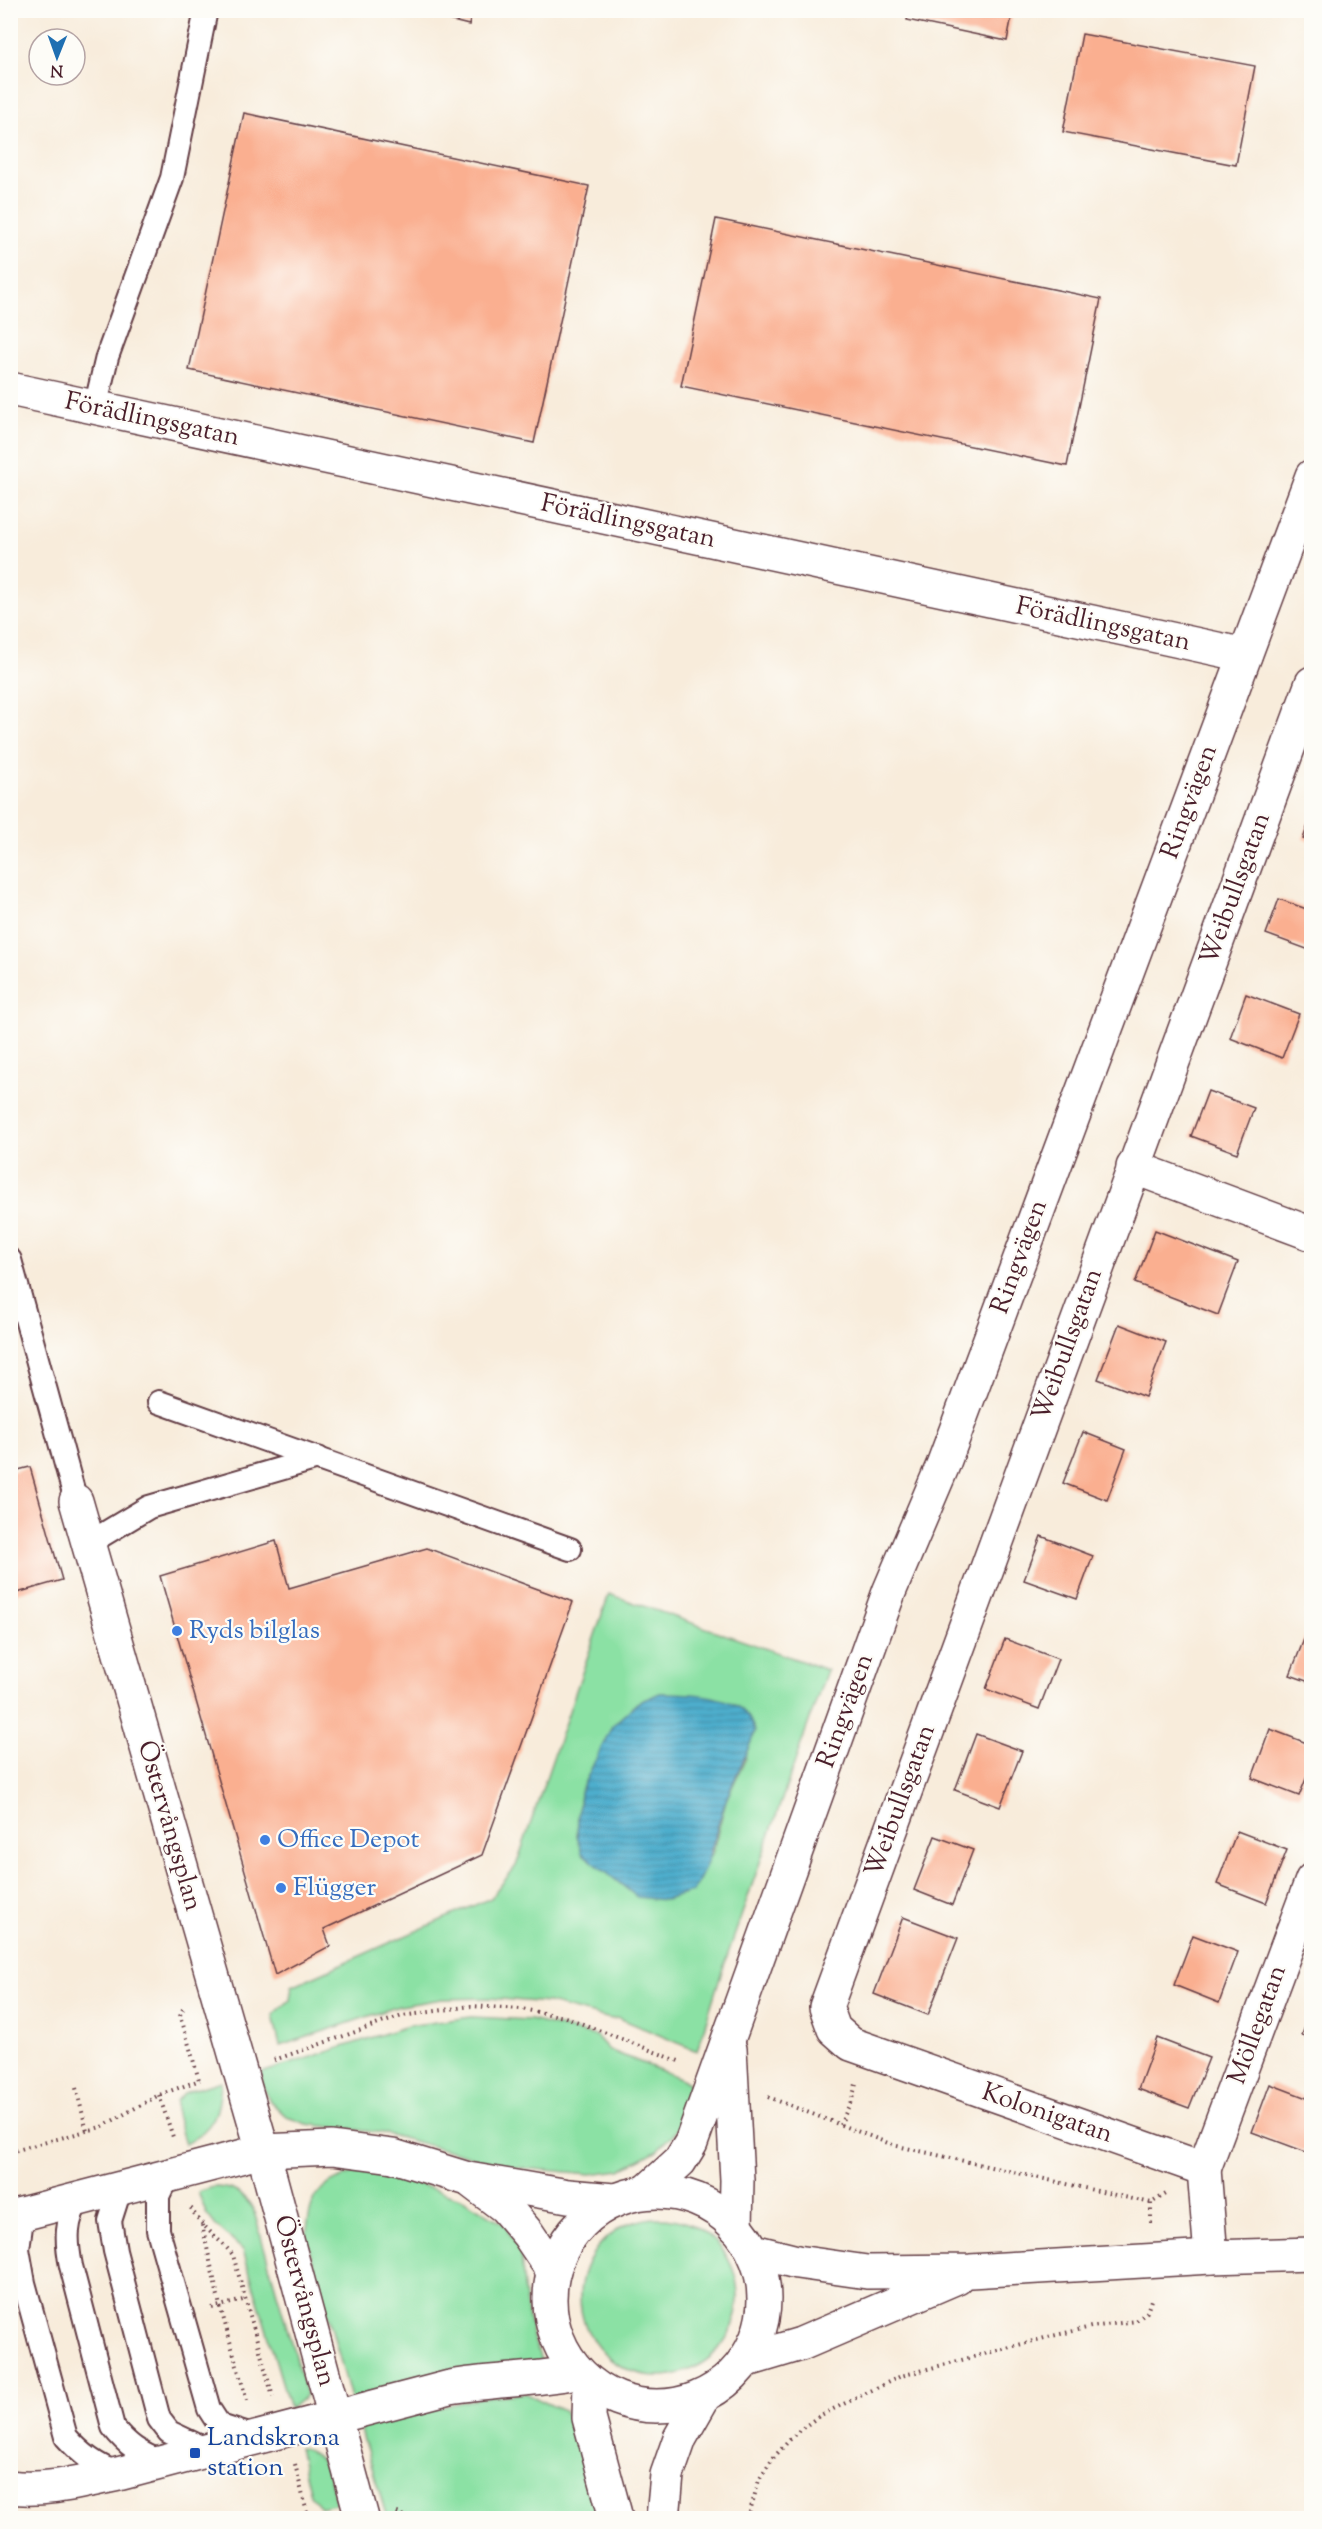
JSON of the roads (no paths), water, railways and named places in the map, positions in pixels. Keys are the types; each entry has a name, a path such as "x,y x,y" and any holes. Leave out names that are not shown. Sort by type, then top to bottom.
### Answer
{"street":[{"name":"Förädlingsgatan","path":"10,389 1245,656"},
{"name":"Ringvägen","path":"646,2192 680,2161 691,2143 889,1592 942,1465 1311,476"},
{"name":"Weibullsgatan","path":"826,2007 1311,683"},
{"path":"1132,1167 1311,1234"},
{"name":"Östervångsplan","path":"76,1501 263,2151 362,2518"},
{"name":"Möllegatan","path":"1204,2169 1311,1880"},
{"name":"Kolonigatan","path":"826,2007 834,2029 851,2044 1204,2169"},
{"name":"Ringvägen","path":"729,2038 744,2239"},
{"path":"18,2215 263,2151 332,2148 393,2156 468,2179 568,2196 614,2200"},
{"path":"1204,2169 1211,2257"},
{"path":"468,2179 505,2207 528,2234 553,2271"},
{"name":"Ringvägen","path":"646,2192 663,2192 695,2199 717,2211 744,2239 762,2279 764,2307 758,2336 744,2361 730,2377 704,2396 687,2402 653,2406 620,2400 584,2378 558,2342 549,2307 553,2271 559,2253 576,2229 597,2210 614,2200 646,2192"},
{"path":"744,2239 797,2262 867,2272 970,2271 1211,2257 1311,2254"},
{"path":"744,2361 801,2344 970,2271"},
{"path":"584,2378 589,2418 616,2518"},
{"name":"Östervångsplan","path":"10,2487 25,2489 118,2474 450,2387 493,2380 584,2378"},
{"name":"Ringvägen","path":"663,2518 670,2466 680,2438 704,2396"}],"lane":[{"path":"95,408 107,357 172,178 206,10"},
{"path":"10,1260 76,1501"},
{"path":"159,1402 570,1549"},
{"path":"89,1543 149,1507 318,1458"},
{"path":"175,2173 158,2196 158,2230 208,2409 220,2426 268,2434"},
{"path":"126,2187 117,2199 111,2221 113,2241 159,2419 169,2432 207,2450"},
{"path":"79,2199 71,2212 66,2240 113,2427 125,2443 138,2453 161,2462"},
{"path":"18,2215 21,2226 18,2250 24,2283 66,2437 81,2454 96,2465 118,2474"}],"water":[{"path":"660,1693 706,1696 728,1702 746,1714 755,1731 726,1800 709,1858 699,1880 692,1892 665,1900 637,1897 582,1853 577,1835 580,1792 612,1726 637,1703"}],"place":[{"name":"Ryds bilglas","path":"177,1631"},
{"name":"Office Depot","path":"265,1840"},
{"name":"Flügger","path":"281,1888"},
{"name":"Landskrona station","path":"195,2453"}]}
